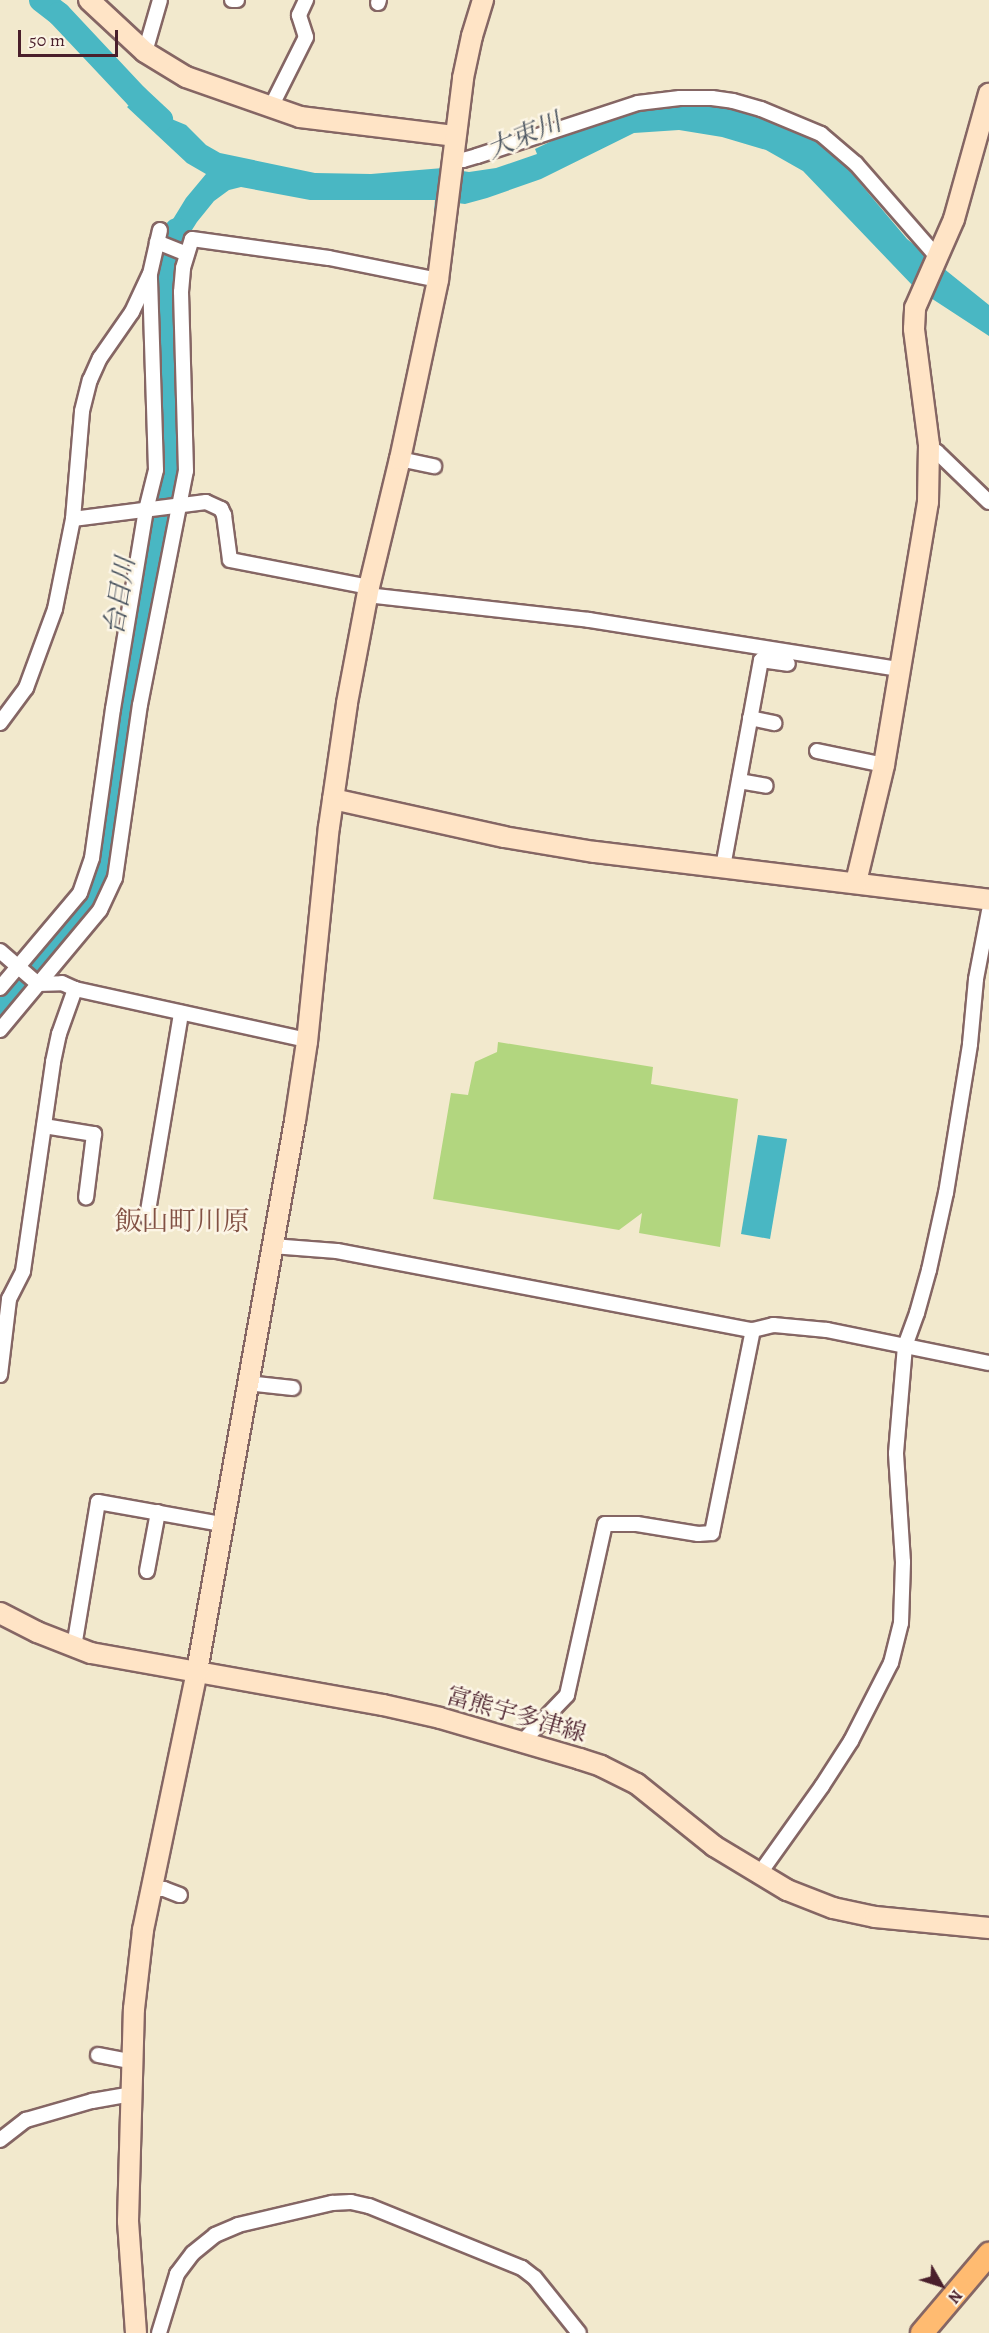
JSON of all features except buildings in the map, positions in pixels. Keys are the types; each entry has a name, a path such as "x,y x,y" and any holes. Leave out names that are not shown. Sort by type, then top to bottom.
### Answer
{"main road":[{"path":"922,2333 989,2254"}],"street":[{"path":"89,0 145,52 186,77 300,117 454,136"},
{"path":"145,52 160,0"},
{"path":"232,0 237,0"},
{"path":"271,107 306,37 299,15 306,0"},
{"path":"136,2333 128,2222 131,2094 138,1971 150,1889 197,1671 308,1040 333,799 347,703 368,591 400,459 438,280 454,136 471,36 483,0"},
{"path":"856,882 884,765 928,502 929,448 914,329 915,308 954,219 989,94"},
{"path":"452,163 638,103 680,98 712,98 733,101 761,109 821,134 856,164 936,261"},
{"path":"0,723 26,688 55,609 73,519 82,411 90,380 100,358 132,312 150,274 159,239 185,253"},
{"path":"0,1030 36,983 100,910 114,878 140,705 177,506 186,471 181,292 185,253 192,239 329,258 438,280"},
{"path":"0,988 20,968 80,893 88,876 156,470 150,274"},
{"path":"929,448 937,452 989,502"},
{"path":"400,459 434,466"},
{"path":"73,519 206,502 220,509 224,515 230,560 368,591 590,620 900,669"},
{"path":"723,867 761,660 788,664"},
{"path":"750,718 774,723"},
{"path":"817,751 884,765"},
{"path":"739,780 766,786"},
{"path":"333,799 504,837 595,852 989,900"},
{"path":"760,1873 839,1759 891,1663 901,1623 903,1583 896,1453 905,1346 926,1281 946,1193 970,1044 976,979 989,911"},
{"path":"0,951 36,983 62,983 75,990 308,1040"},
{"path":"0,1375 9,1299 23,1271 55,1052 75,990"},
{"path":"147,1217 182,1013"},
{"path":"44,1126 94,1134 86,1198"},
{"path":"272,1246 337,1251 753,1330 773,1325 826,1330 989,1363"},
{"path":"522,1742 567,1695 604,1524 637,1524 698,1534 712,1533 753,1330"},
{"path":"247,1383 293,1388"},
{"path":"74,1647 98,1502 222,1524"},
{"path":"147,1571 158,1512"},
{"name":"富熊宇多津線","path":"0,1613 37,1632 74,1647 112,1657 383,1705 440,1718 601,1766 620,1775 660,1802 714,1846 787,1890 834,1908 874,1917 989,1928"},
{"path":"150,1889 164,1889 180,1895"},
{"path":"98,2055 133,2062"},
{"path":"0,2140 26,2120 92,2101 131,2094"},
{"path":"159,2333 177,2274 193,2253 215,2235 238,2224 333,2203 351,2202 369,2206 522,2268 535,2277 579,2333"}],"green space":[{"path":"498,1042 653,1067 651,1084 738,1099 720,1247 639,1233 642,1213 619,1230 433,1199 451,1093 468,1095 475,1062 497,1052"}],"water":[{"path":"146,91 170,113 169,118 186,125 206,145 220,153 315,173 371,174 443,168 469,172 496,168 537,154 535,149 581,127 630,111 658,105 712,103 742,109 820,142 838,157 907,239 989,305 989,336 914,287 803,171 766,150 722,137 679,130 634,133 541,179 465,204 441,201 438,213 434,212 435,200 310,200 241,187 229,190 214,201 197,222 185,241 177,263 158,257 167,229 186,198 206,174 187,163 127,107"},
{"path":"758,1135 787,1139 770,1239 741,1234"}],"waterway":[{"name":"大束川","path":"41,0 59,14 137,97 161,119"},
{"name":"台目川","path":"0,1010 92,897 105,860 118,766 171,463 168,268 177,230"}],"district":[{"name":"飯山町川原","path":"182,1222"}]}
